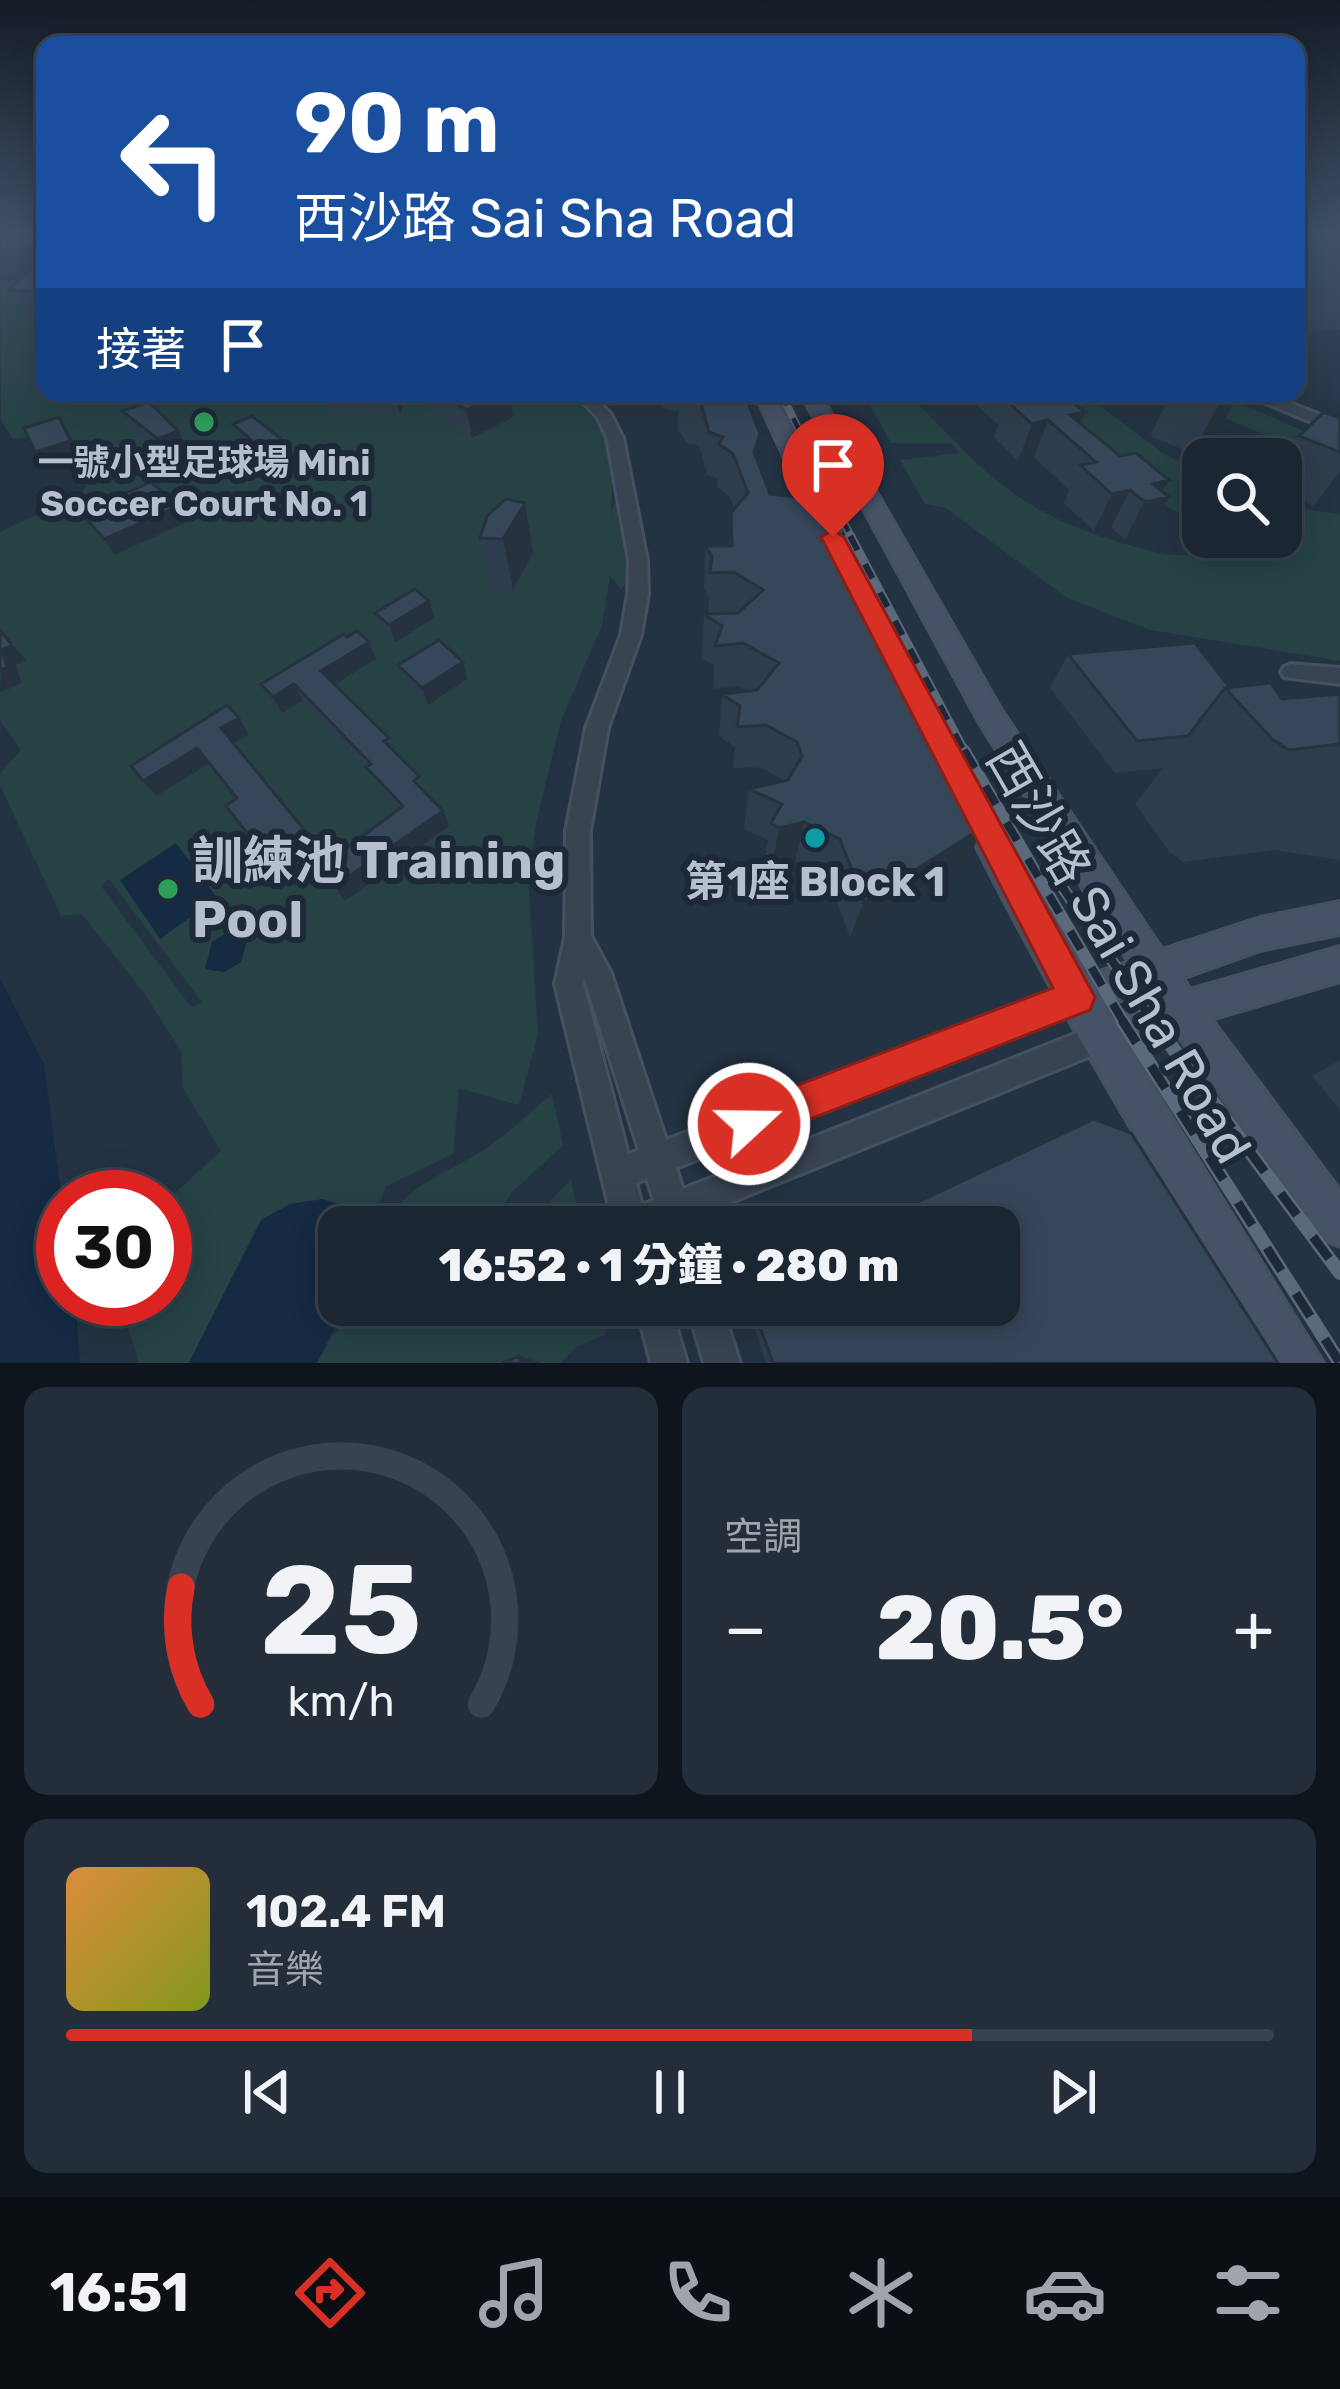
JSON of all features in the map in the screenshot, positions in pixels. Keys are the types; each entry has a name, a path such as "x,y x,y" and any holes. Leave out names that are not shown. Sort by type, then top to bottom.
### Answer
{"main road":[{"path":"768,402 843,557"},
{"name":"西沙路 Sai Sha Road","path":"815,402 969,688 1151,968 1340,1226"},
{"name":"西沙路 Sai Sha Road","path":"955,774 1100,1038 1300,1363"},
{"path":"1077,997 1260,934 1340,918"},
{"path":"1100,1038 1340,964"}],"street":[{"path":"591,402 605,416 615,438 638,560 638,594 631,635 597,728 582,810 578,938 569,984 625,1206"},
{"path":"1272,402 1340,429"},
{"path":"1291,672 1340,676"},
{"path":"578,938 597,973 672,1206"},
{"path":"616,1175 1077,997"},
{"path":"704,1206 1100,1038"},
{"path":"658,1326 669,1363"},
{"path":"711,1326 722,1363"}],"green space":[{"path":"0,298 36,298 36,402 587,402 599,418 609,449 611,516 615,500 631,500 643,551 621,590 610,576 602,625 561,721 537,818 528,879 538,1034 519,1105 459,1088 453,1154 386,1186 379,1206 318,1206 262,1220 189,1363 139,1363 127,1326 192,1326 192,1177 221,1151 183,1088 181,1051 144,993 82,914 61,916 0,785 0,773 21,750 0,720 0,532 82,493 103,451 52,432 13,439 1,421","holes":["109,879 202,1003 191,1007 101,886"]},
{"path":"868,402 917,402 982,468 1031,505 1091,533 1148,550 1182,558 1302,558 1302,509 1340,514 1340,661 1151,630 1067,598 946,508 925,504 900,460 960,453 951,443 891,443"},
{"path":"1030,402 1095,402 1182,463 1182,515 1151,497"},
{"path":"1187,402 1238,402 1340,447 1302,449 1302,438 1272,438"},
{"path":"552,1094 563,1145 511,1193 504,1206 399,1206 417,1189 515,1126"},
{"path":"571,1179 577,1206 546,1206"},
{"path":"343,1326 604,1326 606,1334 575,1348 561,1363 317,1363"}],"water":[{"name":"訓練池 Training Pool","path":"176,843 217,898 160,939 120,880"},
{"name":"訓練池 Training Pool","path":"250,918 263,920 248,937 241,962 224,972 205,969 212,942"},
{"path":"0,978 44,1064 58,1170 36,1170 36,1326 77,1326 80,1363 0,1363"},
{"path":"323,1199 342,1206 318,1206 318,1326 335,1326 317,1363 189,1363 261,1220 290,1204"}],"building":[{"path":"149,402 178,431 158,439 122,411"},
{"path":"454,402 483,402 467,410"},
{"path":"689,402 748,402 760,434 754,452 770,494 817,499 985,826 864,902 840,839 804,822 779,828 771,823 782,804 749,789 788,780 802,756 797,742 766,725 737,727 740,706 722,694 757,690 779,663 743,643 715,646 722,626 704,614 738,613 763,590 734,572 710,573 712,556 705,546 732,546 731,513 748,493 733,454 719,444 723,437 709,432 701,403"},
{"path":"1008,402 1072,402 1085,412 1070,415 1120,456 1136,453 1169,480 1153,484 1169,497 1145,502 1130,490 1112,494 1080,465 1096,462 1048,420 1032,424"},
{"path":"1324,412 1340,418 1340,452 1299,436"},
{"path":"252,416 288,444 266,453 233,424"},
{"path":"59,417 70,441 35,452 24,428"},
{"path":"151,482 179,506 104,539 81,513"},
{"path":"506,499 525,503 503,539 480,538 487,516"},
{"path":"415,589 429,601 389,625 375,613"},
{"path":"0,630 12,645 2,650 7,667 0,671"},
{"path":"357,631 369,642 321,671 389,738 384,741 419,776 414,781 443,811 335,886 320,868 403,806 366,767 371,764 294,684 273,697 261,684 344,634"},
{"path":"439,640 463,662 422,688 398,665"},
{"path":"1195,643 1230,688 1225,688 1188,736 1137,741 1068,654"},
{"path":"1271,683 1282,699 1340,694 1340,744 1289,750 1272,739 1225,688"},
{"path":"227,705 239,718 221,728 320,849 290,871 255,830 248,834 226,806 237,798 197,748 143,781 131,766"},
{"path":"1094,1119 1131,1133 1278,1363 773,1363 760,1326 1020,1326 1020,1206 910,1206"}],"railway":[{"path":"785,402 852,539"},
{"path":"850,536 965,753"},
{"path":"964,750 1124,1023"},
{"path":"1063,888 1154,1023"},
{"path":"1122,1020 1340,1363"},
{"path":"1152,1020 1340,1273"}],"place":[{"name":"一號小型足球場 Mini Soccer Court No. 1","path":"204,422"},
{"name":"第1座 Block 1","path":"815,838"},
{"name":"訓練池 Training Pool","path":"168,889"}],"route":[{"path":"749,1124 1077,997 833,537"}]}
